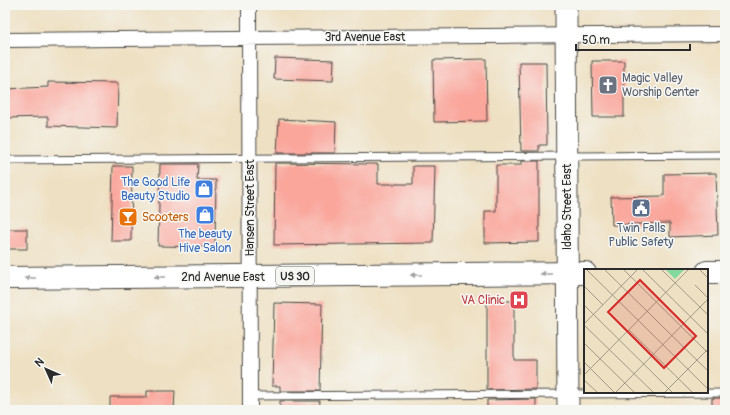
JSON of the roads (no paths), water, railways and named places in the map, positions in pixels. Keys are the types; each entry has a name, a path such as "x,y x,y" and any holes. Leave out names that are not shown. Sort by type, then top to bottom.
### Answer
{"main road":[{"path":"708,272 725,272"},
{"name":"2nd Avenue East","path":"5,278 576,274"}],"street":[{"name":"Hansen Street East","path":"249,5 250,410"},
{"name":"Idaho Street East","path":"566,5 567,156 576,274 568,402"},
{"name":"3rd Avenue East","path":"5,40 725,34"}],"lane":[{"path":"5,160 118,158 250,159 725,155"},
{"path":"250,396 568,402 725,393"}],"place":[{"name":"Magic Valley Worship Center","path":"608,85"},
{"name":"The Good Life Beauty Studio","path":"204,189"},
{"name":"Twin Falls Public Safety","path":"641,208"},
{"name":"The beauty Hive Salon","path":"205,215"},
{"name":"Scooters","path":"128,217"},
{"name":"VA Clinic","path":"519,300"}]}
